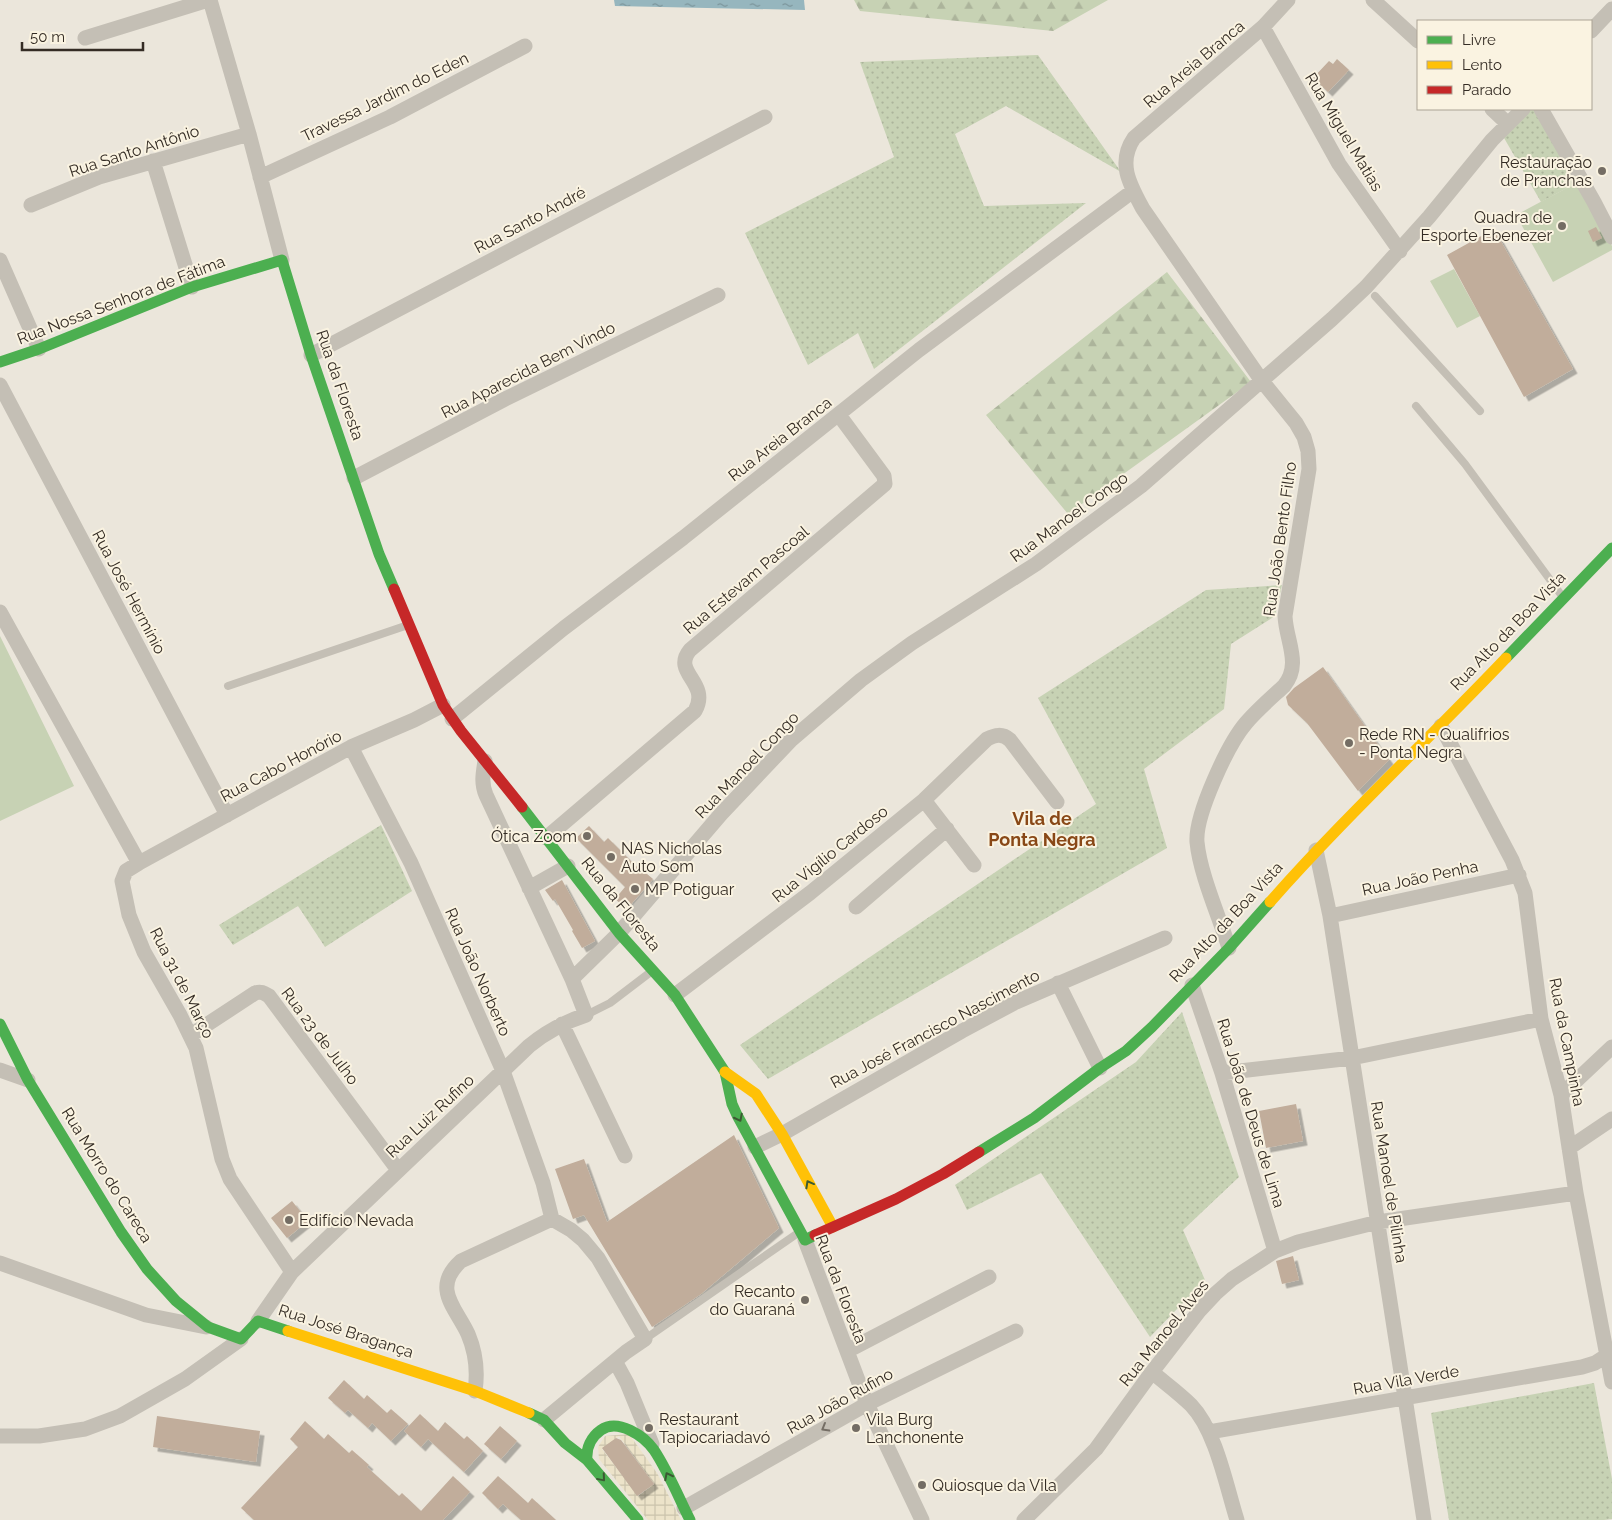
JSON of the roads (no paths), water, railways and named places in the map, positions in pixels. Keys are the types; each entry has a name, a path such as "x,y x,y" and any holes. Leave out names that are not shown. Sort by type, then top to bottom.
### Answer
{"street":[{"path":"85,38 209,0"},
{"name":"Rua da Floresta","path":"209,0 249,134 282,260 311,355 379,554 442,705 620,933 675,995 725,1072 732,1104 803,1236 867,1404 922,1520"},
{"name":"Rua Areia Branca","path":"1125,155 1128,146 1134,138 1263,27 1288,0"},
{"path":"1373,0 1417,40"},
{"path":"1592,30 1612,9"},
{"name":"Rua Miguel Matias","path":"1263,27 1339,164 1400,251"},
{"name":"Travessa Jardim do Eden","path":"260,176 390,117 525,46"},
{"path":"1493,110 1508,124"},
{"name":"Rua Manoel Congo","path":"620,933 721,814 791,740 819,715 861,680 897,654 1036,564 1141,486 1332,319 1371,292 1400,251 1492,140 1522,110"},
{"path":"1542,110 1612,237"},
{"name":"Rua Santo André","path":"311,355 765,117"},
{"name":"Rua Santo Antônio","path":"31,205 99,177 249,134"},
{"name":"Rua João Bento Filho","path":"1125,155 1126,167 1133,191 1148,218 1262,381 1296,423 1304,437 1308,451 1310,469 1285,616 1285,628 1294,663 1293,670 1289,680 1249,720 1238,736 1203,806 1198,822 1197,840 1200,859 1229,948"},
{"path":"153,162 192,287"},
{"name":"Rua Areia Branca","path":"452,719 564,628 683,538 919,350 1133,191"},
{"path":"0,260 39,349"},
{"name":"Rua Nossa Senhora de Fátima","path":"0,362 39,349 192,287 282,260"},
{"name":"Rua Aparecida Bem Vindo","path":"354,478 505,399 718,295"},
{"name":"Rua José Hermínio","path":"0,385 227,815"},
{"name":"Rua Estevam Pascoal","path":"546,838 695,711 700,700 700,693 684,666 684,660 690,650 882,489 886,480 884,476 839,415"},
{"name":"Rua Alto da Boa Vista","path":"803,1236 833,1227 896,1199 943,1174 1034,1118 1132,1045 1229,948 1316,850 1441,726 1612,548"},
{"path":"0,612 139,863"},
{"name":"Rua Cabo Honório","path":"139,863 351,747 414,720 442,705"},
{"name":"Rua da Campinha","path":"1441,726 1519,875 1525,894 1542,1020 1561,1095 1576,1193 1607,1325 1612,1382"},
{"name":"Rua Vigílio Cardoso","path":"675,995 810,893 924,800 987,739 1001,735 1010,740 1057,802"},
{"name":"Rua João Norberto","path":"351,747 411,863 503,1071 543,1183 552,1219"},
{"path":"485,761 482,775 483,787 572,980 586,1015"},
{"path":"924,800 974,865"},
{"path":"856,907 947,829"},
{"name":"Rua Manoel de Pilinha","path":"1316,850 1330,916 1424,1520"},
{"name":"Rua 31 de Março","path":"139,863 126,871 122,881 129,914 147,959 191,1035 198,1055 222,1159 230,1179 292,1272"},
{"path":"530,888 568,866"},
{"name":"Rua João Penha","path":"1330,916 1519,875"},
{"path":"572,980 620,933"},
{"name":"Rua José Francisco Nascimento","path":"754,1147 782,1134 962,1031 1036,993 1165,938"},
{"path":"1058,984 1100,1068"},
{"name":"Rua João de Deus de Lima","path":"1192,986 1222,1073 1275,1251"},
{"name":"Rua 23 de Julho","path":"191,1035 255,993 264,993 275,1004 398,1170"},
{"name":"Rua Luiz Rufino","path":"258,1321 292,1272 529,1046 562,1024 586,1015"},
{"path":"1222,1073 1352,1058 1542,1020"},
{"name":"Rua Morro do Careca","path":"0,1024 28,1080 121,1232 147,1269 176,1301 208,1327"},
{"path":"562,1024 625,1156"},
{"path":"1561,1095 1612,1047"},
{"path":"0,1070 28,1080"},
{"name":"Rua da Floresta","path":"725,1072 756,1094 782,1134 833,1227"},
{"path":"1569,1148 1612,1119"},
{"name":"Rua Manoel Alves","path":"1024,1520 1096,1449 1200,1310 1232,1279 1275,1251 1298,1242 1378,1222 1576,1193"},
{"path":"475,1391 478,1373 474,1351 467,1332 454,1312 448,1298 449,1278 461,1261 552,1219 571,1230 583,1240 598,1258 645,1339 615,1361 544,1420"},
{"path":"0,1263 146,1315 208,1327 241,1339"},
{"path":"847,1351 989,1277"},
{"name":"Rua José Bragança","path":"241,1339 258,1321 475,1391 544,1420 566,1443 587,1460 638,1520"},
{"name":"Rua João Rufino","path":"687,1514 867,1404 1016,1331"},
{"path":"0,1436 39,1436 85,1429 120,1416 185,1379 241,1339"},
{"name":"Rua Vila Verde","path":"1209,1432 1582,1367 1595,1363 1610,1354"},
{"path":"615,1361 627,1383 654,1450 687,1514"},
{"path":"1152,1372 1191,1406 1209,1432 1237,1520"},
{"path":"587,1460 586,1450 590,1441 598,1432 608,1426 626,1428 637,1433 654,1450"}],"lane":[{"path":"1371,292 1480,411"},
{"path":"1416,406 1465,464 1564,598"},
{"path":"228,686 408,625"},
{"name":"Rua Luiz Rufino","path":"586,1015 610,1003 653,970"},
{"path":"645,1339 803,1236"}],"water":[{"path":"614,0 804,0 805,10 615,6"}],"place":[{"name":"Restauração de Pranchas","path":"1602,171"},
{"name":"Quadra de Esporte Ebenezer","path":"1562,226"},
{"name":"Rede RN - Qualifrios - Ponta Negra","path":"1349,743"},
{"name":"Ótica Zoom","path":"587,836"},
{"name":"NAS Nicholas Auto Som","path":"611,857"},
{"name":"MP Potiguar","path":"635,889"},
{"name":"Edifício Nevada","path":"289,1220"},
{"name":"Recanto do Guaraná","path":"805,1300"},
{"name":"Restaurant Tapiocariadavó","path":"649,1428"},
{"name":"Vila Burg Lanchonente","path":"856,1428"},
{"name":"Quiosque da Vila","path":"922,1485"}],"district":[{"name":"Vila de Ponta Negra","path":"1042,828"}]}
